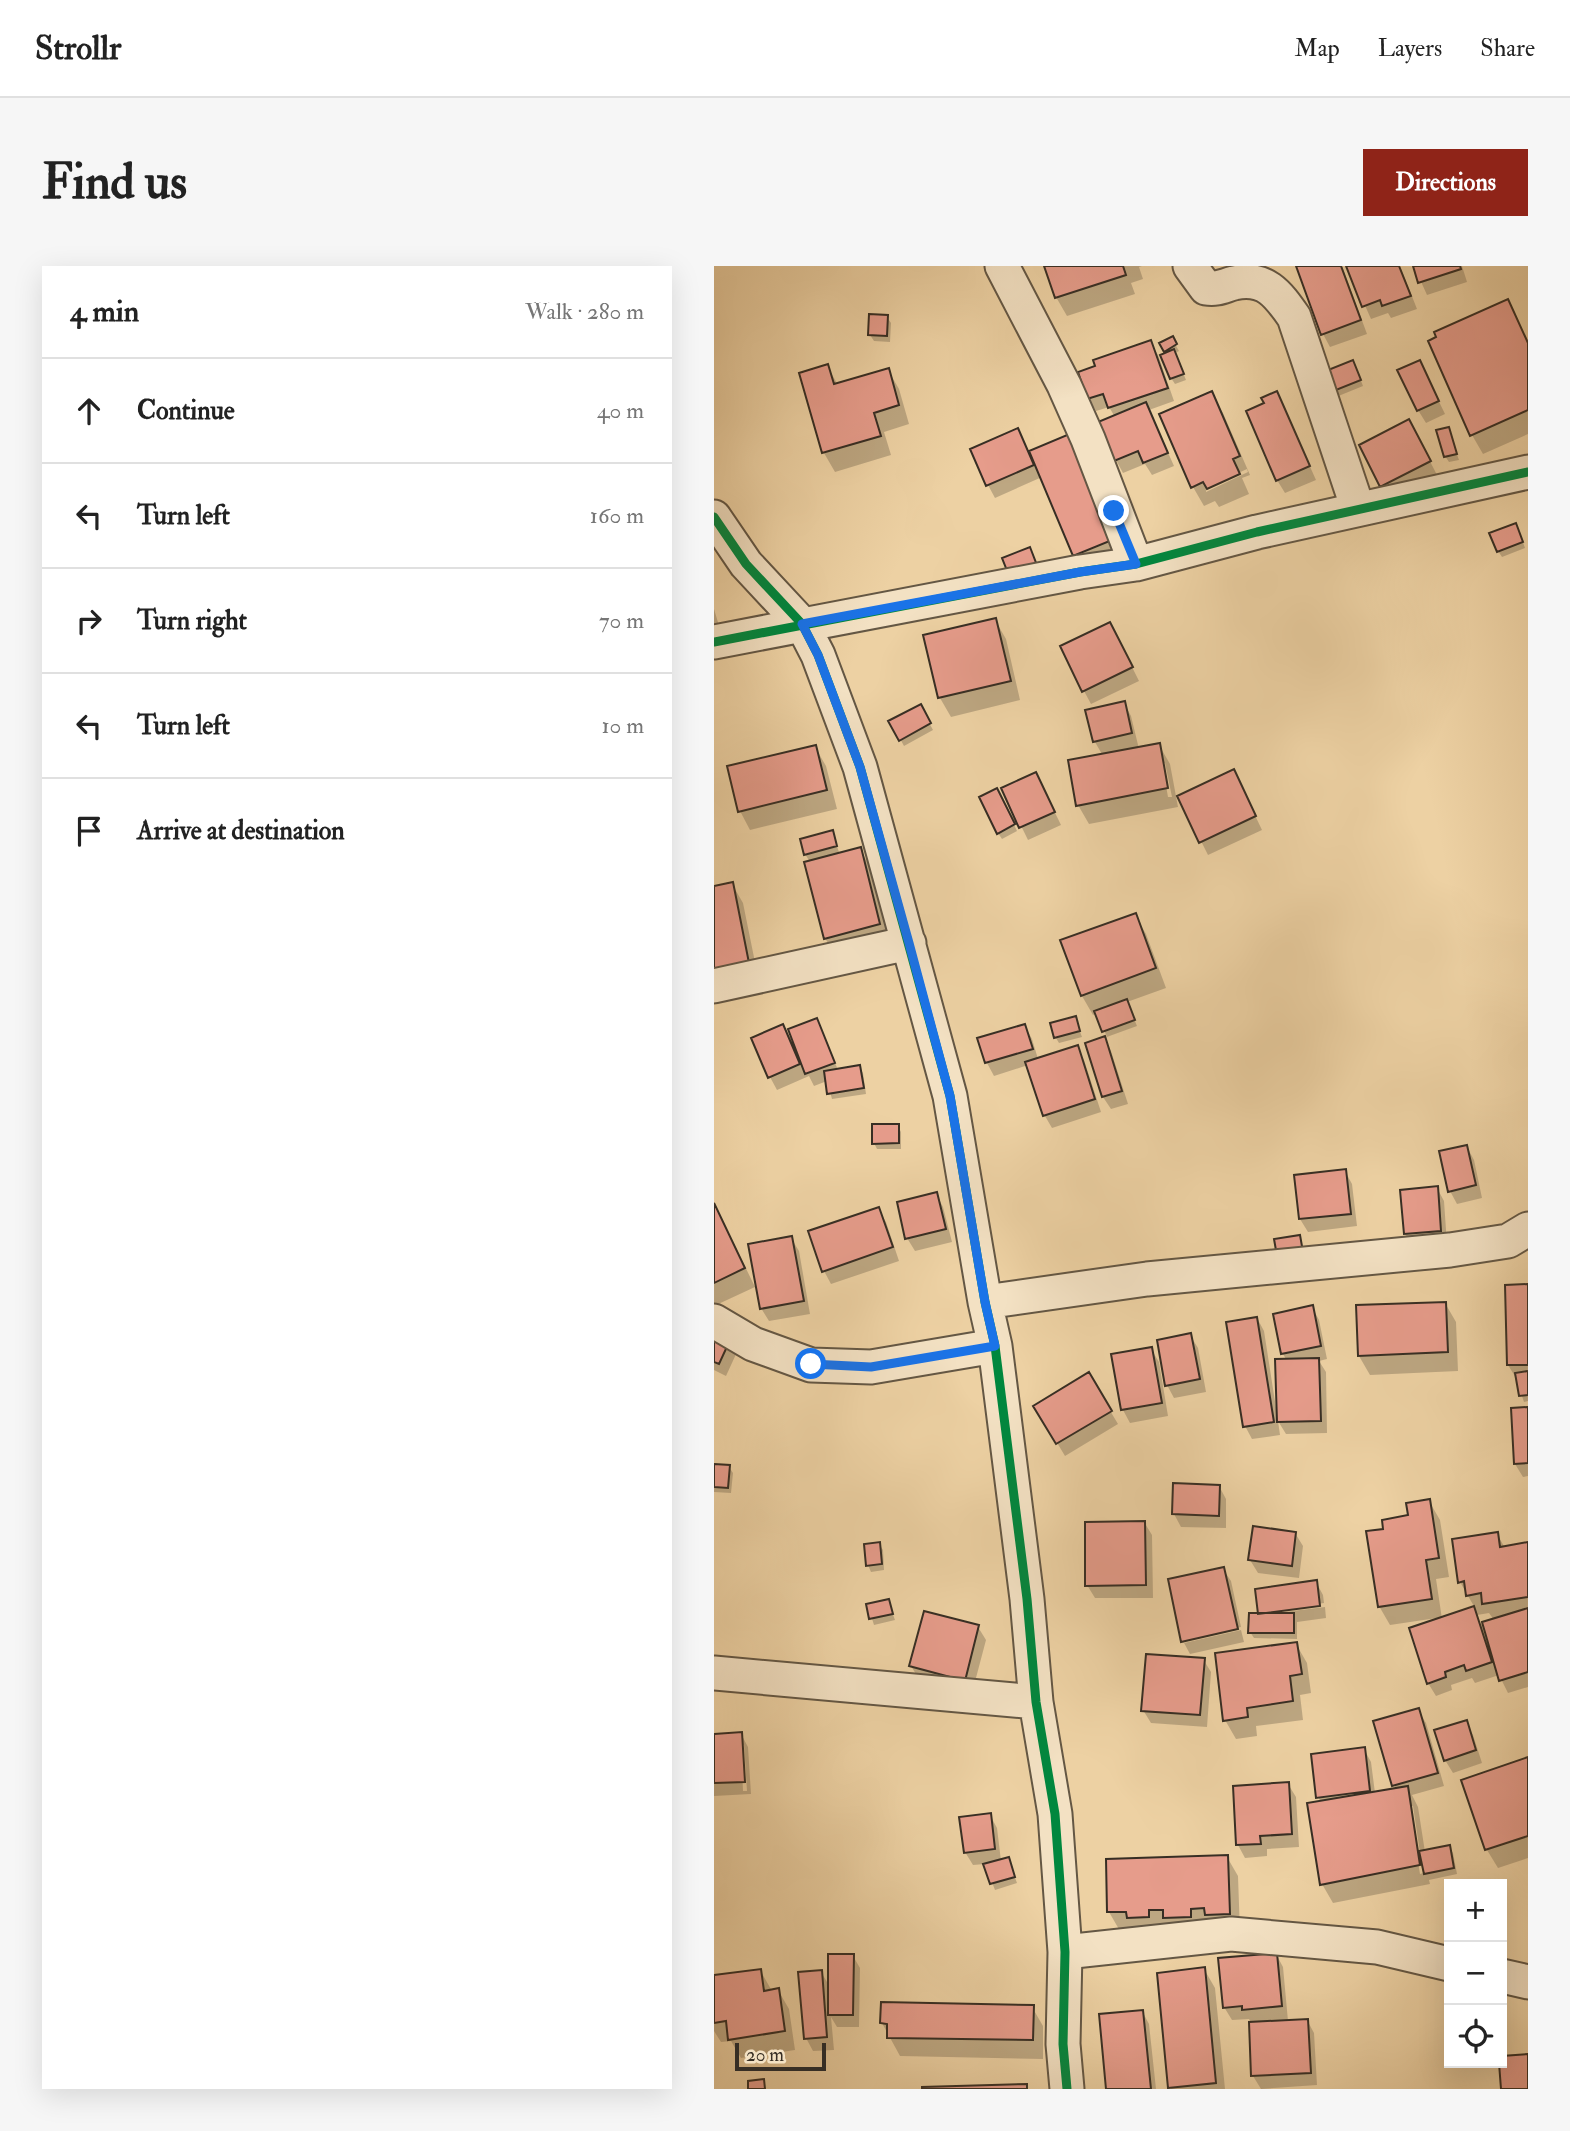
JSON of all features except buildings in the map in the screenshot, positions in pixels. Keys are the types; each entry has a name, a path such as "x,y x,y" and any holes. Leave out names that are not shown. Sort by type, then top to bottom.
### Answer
{"street":[{"path":"1002,266 1069,396 1136,564"},
{"path":"1191,266 1206,288 1216,290 1249,281 1275,290 1294,317 1358,509"},
{"path":"714,642 1080,572 1136,564 1257,531 1528,472"},
{"path":"714,517 746,564 802,624 818,655 860,767 950,1096 995,1346 1027,1599 1036,1702 1055,1814 1065,1952 1063,2044 1067,2089"},
{"path":"714,986 909,943"},
{"path":"985,1302 1147,1279 1450,1250 1508,1241 1528,1228"},
{"path":"714,1321 753,1344 811,1364 871,1367 995,1346"},
{"path":"714,1673 1036,1702"},
{"path":"1065,1952 1231,1934 1377,1947 1444,1963"},
{"path":"1507,1977 1528,1982"}],"cycle path":[{"path":"714,642 1080,572 1136,564 1257,532 1528,472"},
{"path":"714,517 746,564 802,624 818,655 860,767 950,1096 995,1346 1027,1599 1036,1702 1055,1814 1065,1952 1063,2044 1067,2089"}],"route":[{"path":"811,1364 871,1367 995,1346 950,1096 860,767 818,655 802,624 1136,564 1114,511"}]}
